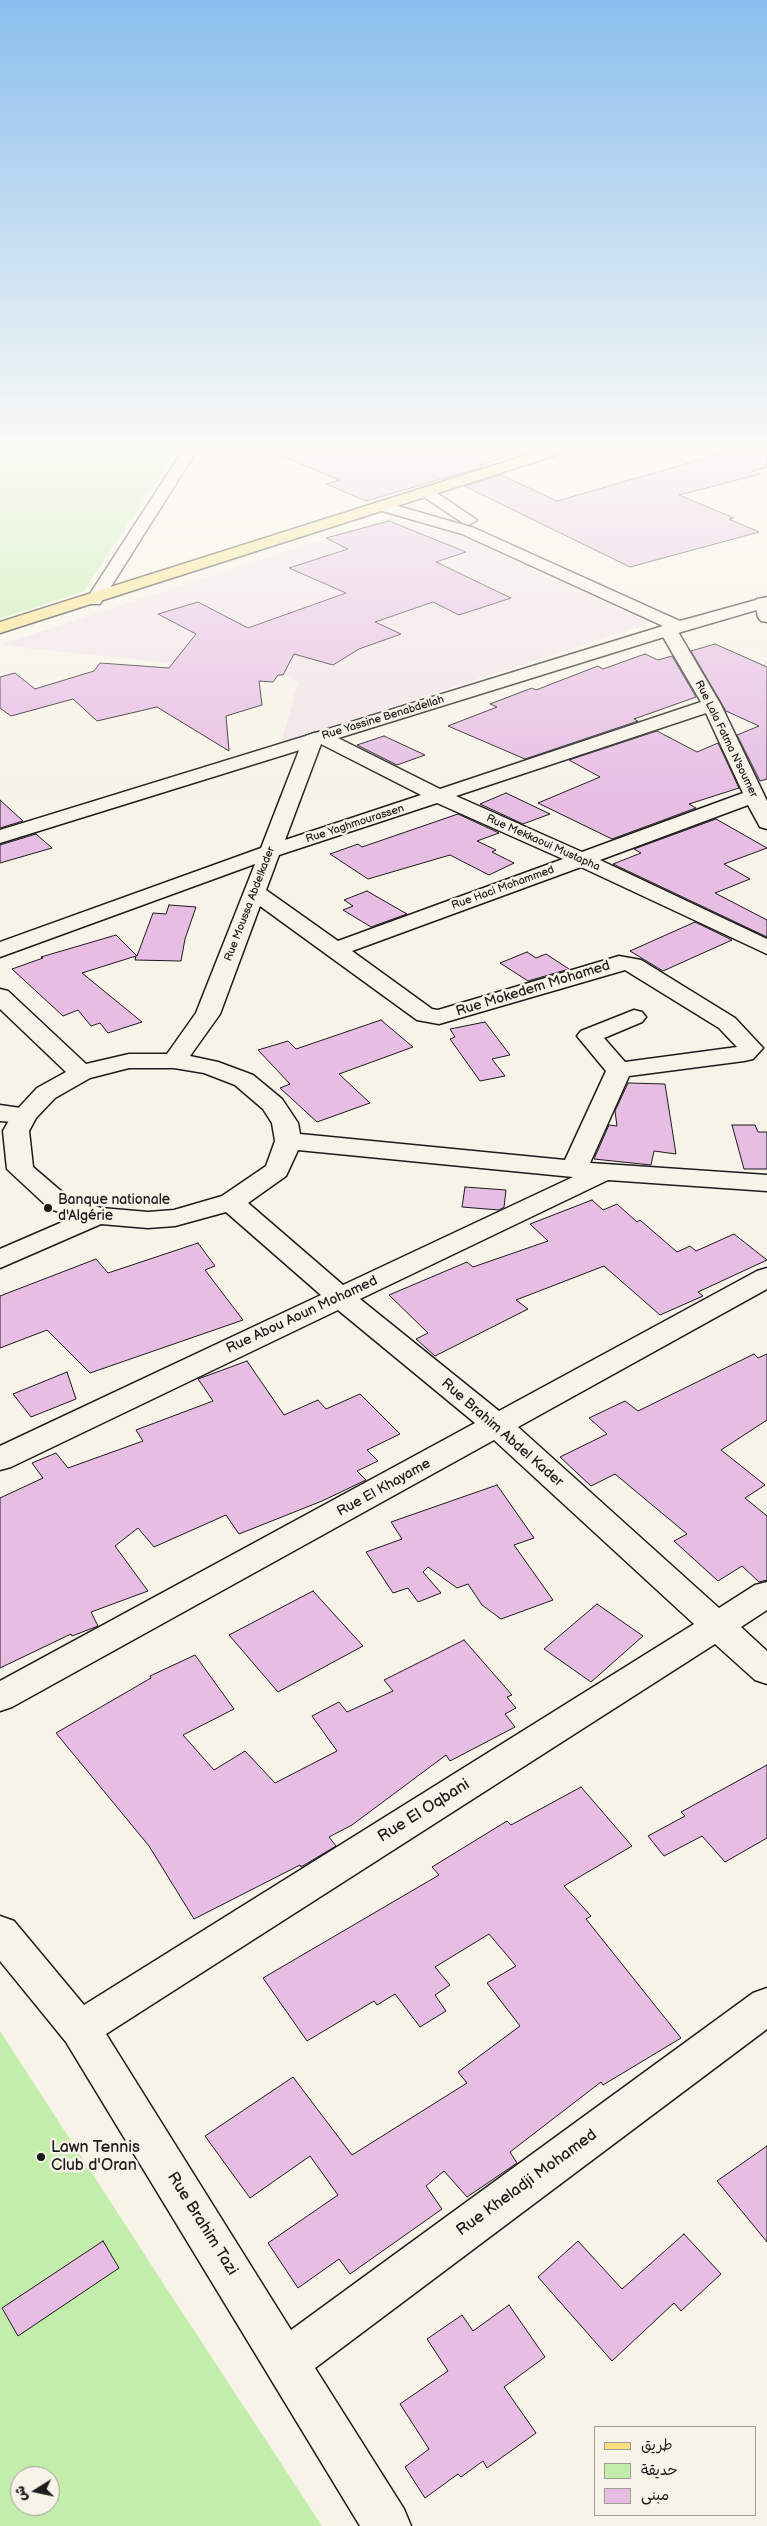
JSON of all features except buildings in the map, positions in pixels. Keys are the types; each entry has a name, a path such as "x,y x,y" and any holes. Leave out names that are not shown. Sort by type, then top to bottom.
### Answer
{"main road":[{"path":"0,628 202,565"}],"street":[{"path":"94,600 116,565"},
{"path":"543,565 680,627"},
{"path":"556,565 680,627"},
{"name":"Rue Yassine Benabdellah","path":"0,837 680,627 766,607"},
{"name":"Rue Lala Fatma N'soumer","path":"680,627 712,706 767,823"},
{"name":"Rue Yaghmourassen","path":"0,950 270,852 712,706"},
{"name":"Rue Mekkaoui Mustapha","path":"317,738 767,947"},
{"name":"Rue Moussa Abdelkader","path":"174,1061 208,1014 254,891 317,738"},
{"name":"Rue Haci Mohammed","path":"337,949 754,796"},
{"name":"Rue Mokedem Mohamed","path":"254,891 337,949 425,1016 432,1017 619,963 626,963 633,965 727,1023 751,1048 744,1054 619,1070"},
{"path":"0,996 81,1073"},
{"path":"575,1168 619,1070 590,1036 634,1017"},
{"path":"129,1061 174,1061 209,1067 244,1080 273,1104 285,1123 288,1141 277,1170 231,1202 175,1218 148,1220 98,1216 59,1203 20,1169 12,1114 81,1073 129,1061"},
{"path":"288,1141 604,1172 767,1183"},
{"name":"Rue Abou Aoun Mohamed","path":"0,1459 604,1172"},
{"name":"Rue Brahim Abdel Kader","path":"231,1202 340,1297 498,1426 767,1671"},
{"path":"0,1259 98,1216"},
{"name":"Rue El Khayame","path":"0,1697 767,1277"},
{"name":"Rue El Oqbani","path":"80,2029 767,1594"},
{"name":"Rue Brahim Tazi","path":"0,1933 80,2029 287,2361 387,2526"},
{"name":"Rue Kheladji Mohamed","path":"287,2361 767,2006"}],"shaded area":[{"path":"245,565 522,565 650,623 281,743 298,683 289,676 0,645"}],"green space":[{"path":"0,565 101,565 84,591 0,619"},
{"name":"Lawn Tennis Club d'Oran","path":"0,2031 163,2283 322,2526 0,2526"}],"place":[{"name":"Banque nationale d'Algérie","path":"48,1208"},
{"name":"Lawn Tennis Club d'Oran","path":"41,2157"}]}
